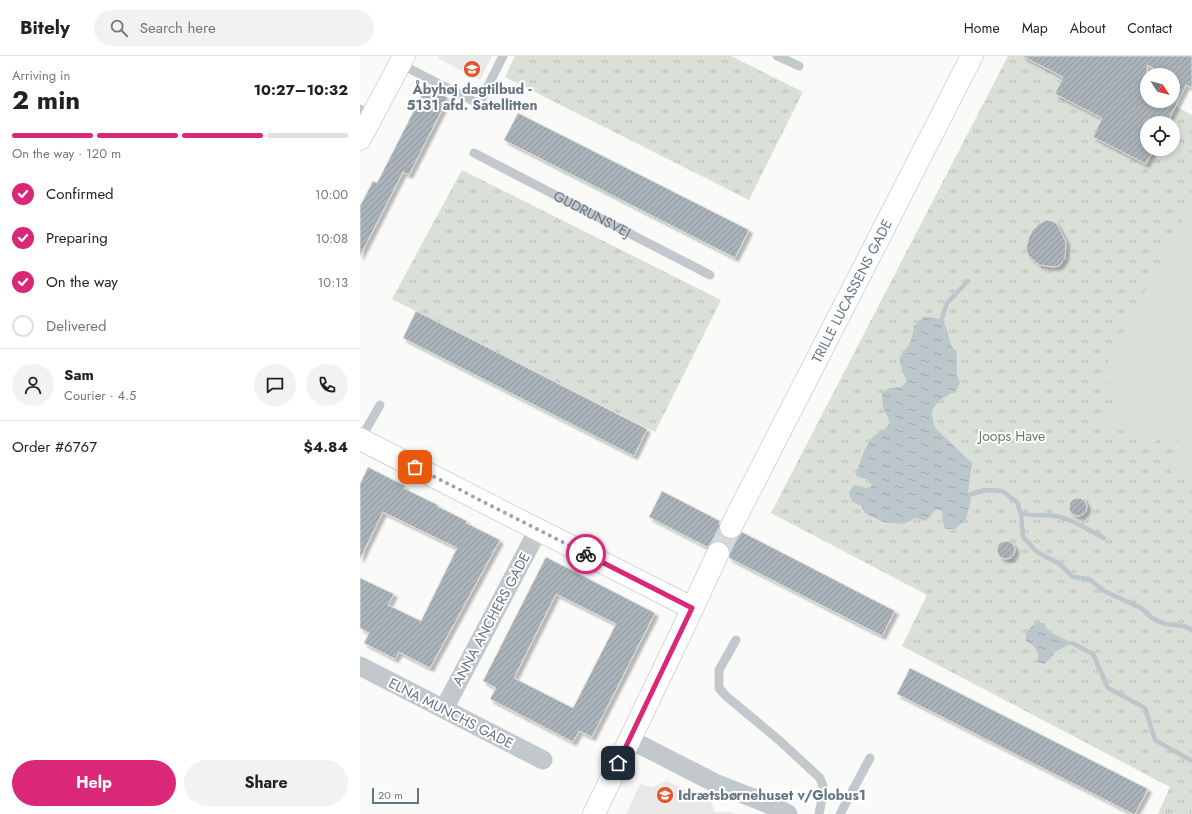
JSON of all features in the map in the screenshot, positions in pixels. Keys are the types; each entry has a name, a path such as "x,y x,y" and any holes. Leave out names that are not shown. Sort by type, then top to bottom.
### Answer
{"street":[{"name":"TRILLE LUCASSENS GADE","path":"731,527 972,56"},
{"path":"360,139 366,113 402,60"},
{"path":"360,440 692,608"},
{"name":"ANNA ANCHERS GADE","path":"444,709 538,530"},
{"path":"594,814 718,553"},
{"name":"ELNA MUNCHS GADE","path":"360,666 543,760"},
{"path":"629,739 715,783 771,805 788,814"}],"lane":[{"path":"402,60 479,104 503,56"},
{"path":"777,56 799,66"},
{"name":"GUDRUNSVEJ","path":"474,153 710,275"},
{"path":"360,440 380,405"},
{"path":"736,640 719,670 719,688 726,696 780,741 820,778 824,789 819,814"},
{"path":"840,814 870,758"}],"shaded area":[{"name":"Åbyhøj dagtilbud - 5131 afd. Satellitten","path":"439,56 492,56 480,80 437,58"},
{"name":"Idrætsbørnehuset v/Globus1","path":"667,781 711,802 715,812 730,812 734,814 626,814 640,784 652,787"}],"green space":[{"path":"515,56 731,56 803,92 749,200 505,77"},
{"name":"Joops Have","path":"1008,56 1078,56 1140,96 1140,108 1179,108 1192,115 1192,814 1158,814 1170,787 902,646 927,595 771,513"},
{"path":"462,170 721,300 655,432 392,299"},
{"path":"1192,201 1192,482 1170,471 1181,449 1176,446 1180,439 1162,430 1154,446 1104,421 1115,398 1104,393 1109,383 1100,378"}],"water":[{"path":"924,317 941,320 945,324 950,341 957,354 957,375 960,383 957,390 940,400 931,411 935,428 972,463 968,492 971,500 966,519 955,529 945,529 942,511 936,509 926,521 916,518 903,524 883,522 865,513 861,506 852,501 849,493 854,485 866,488 872,486 869,480 856,476 865,449 871,439 885,429 890,423 883,406 882,394 889,388 901,387 907,381 899,358 910,344 914,326"},
{"path":"1035,623 1044,623 1048,631 1072,643 1055,652 1044,664 1038,662 1038,654 1036,649 1026,641 1026,633"}],"building":[{"path":"1022,56 1192,56 1192,88 1186,85 1180,97 1180,68 1153,68 1147,65 1147,68 1140,68 1140,108 1174,108 1170,116 1140,116 1140,156 1150,156 1146,164 1093,137 1102,118 1055,94 1063,77"},
{"path":"426,87 448,98 409,175 403,172 360,256 360,206 373,181 377,183"},
{"path":"518,113 749,230 735,258 504,140"},
{"path":"1048,220 1055,222 1066,242 1065,258 1059,266 1054,267 1039,265 1028,255 1026,249 1032,231 1039,224"},
{"path":"416,311 647,429 634,456 403,338"},
{"path":"368,467 405,486 403,488 467,521 466,523 500,540 430,668 399,652 395,659 364,643 369,633 360,628 360,578 394,594 388,605 421,621 457,548 383,512 360,559 360,484"},
{"path":"662,491 720,521 720,533 725,538 732,539 738,537 742,532 895,611 882,636 729,558 730,551 724,542 716,541 707,547 649,517"},
{"path":"1078,498 1084,501 1087,507 1084,513 1078,516 1072,513 1069,507 1072,501"},
{"path":"1006,541 1012,544 1015,550 1012,556 1006,559 1000,556 997,550 1000,544"},
{"path":"546,557 655,613 592,737 579,731 573,742 490,699 496,688 483,681","holes":["556,594 616,624 573,708 514,678"]},
{"path":"910,668 1148,789 1135,814 897,694"}],"waterway":[{"path":"941,321 947,303 968,281"},
{"path":"969,495 985,490 1002,491 1017,502 1021,514 1023,537 1037,552 1060,564 1073,577 1089,579 1104,591 1141,608 1152,618 1165,624 1184,626 1192,630"},
{"path":"1021,513 1061,517 1104,538"},
{"path":"1072,643 1093,654 1108,688 1145,708 1155,740 1192,761"}],"tunnel":[{"path":"718,553 731,527"}],"way so far":[{"path":"415,467 586,554"}],"place":[{"name":"Åbyhøj dagtilbud - 5131 afd. Satellitten","path":"472,69"},
{"name":"Idrætsbørnehuset v/Globus1","path":"665,795"}],"route":[{"path":"586,554 692,608 618,763"}]}
